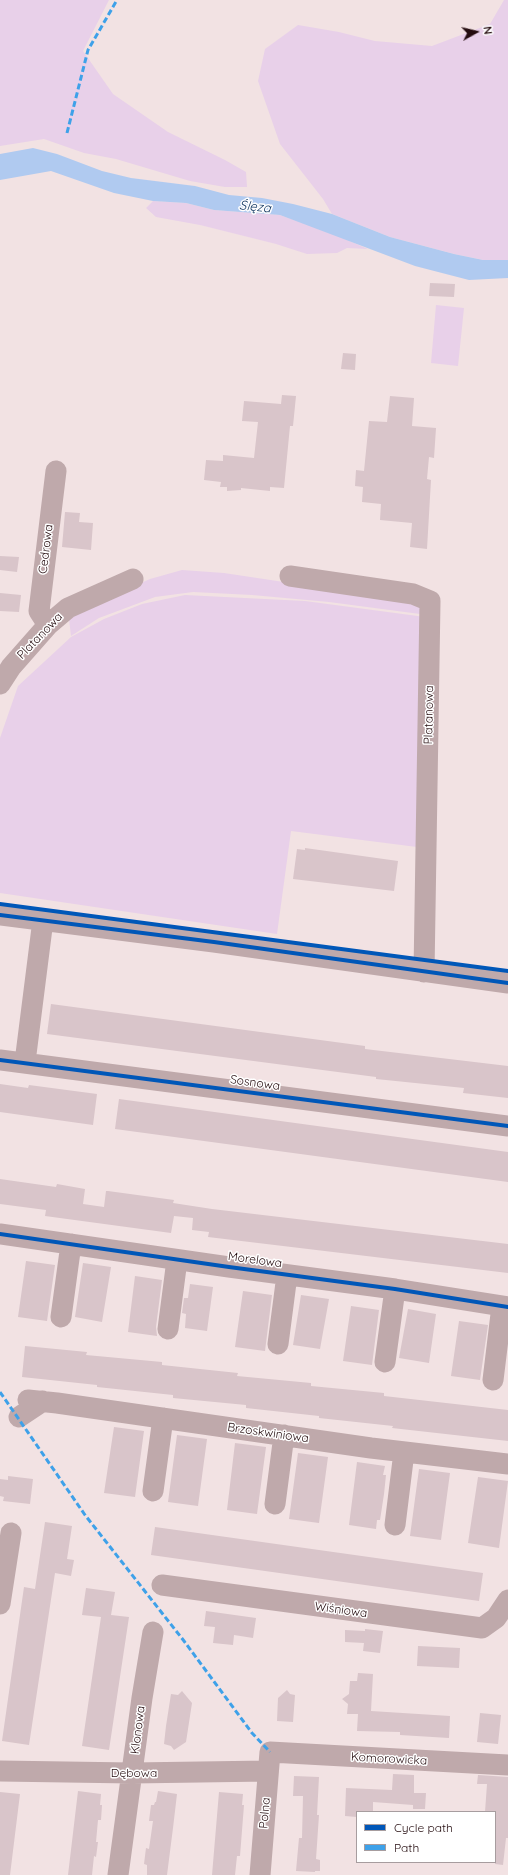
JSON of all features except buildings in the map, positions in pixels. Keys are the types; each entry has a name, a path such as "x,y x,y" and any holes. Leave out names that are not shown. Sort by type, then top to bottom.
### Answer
{"street":[{"name":"Cedrowa","path":"48,625 39,611 56,471"},
{"name":"Platanowa","path":"290,576 414,594 430,601 424,972"},
{"name":"Platanowa","path":"0,684 11,667 48,625 68,608 133,579"},
{"path":"0,915 214,942 508,983"},
{"path":"25,1062 43,920"},
{"name":"Sosnowa","path":"0,1060 25,1062 508,1126"},
{"name":"Morelowa","path":"0,1234 505,1306"},
{"path":"61,1317 71,1244"},
{"path":"168,1330 177,1260"},
{"path":"278,1344 287,1275"},
{"path":"385,1362 394,1289"},
{"path":"493,1380 505,1306"},
{"name":"Brzoskwiniowa","path":"30,1406 163,1418 404,1452 508,1464"},
{"path":"153,1491 163,1418"},
{"path":"275,1504 284,1435"},
{"path":"395,1525 404,1452"},
{"path":"0,1604 10,1533"},
{"name":"Wiśniowa","path":"162,1585 482,1628 496,1618 508,1600"},
{"name":"Klonowa","path":"118,1875 142,1698 153,1632"},
{"name":"Dębowa","path":"0,1771 132,1773 269,1762"},
{"name":"Komorowicka","path":"269,1762 508,1765"},
{"name":"Polna","path":"260,1875 269,1762"}],"shaded area":[{"path":"0,0 109,0 83,51 113,94 168,132 246,172 247,187 225,187 190,181 116,159 84,153 44,139 0,146"},
{"path":"504,0 508,0 508,260 483,260 454,254 390,237 332,214 323,199 280,144 258,81 265,49 298,25 339,32 375,41 432,46 490,24"},
{"path":"153,201 186,203 214,210 280,215 331,233 368,249 347,248 337,253 307,254 276,244 200,225 156,217 146,208"},
{"path":"436,305 464,308 458,366 431,363"},
{"path":"182,570 224,573 422,601 420,614 329,602 252,595 193,592 155,597 99,618 71,636 69,619 82,609 150,579"},
{"path":"185,595 305,601 425,617 417,847 291,831 277,934 0,893 0,738 18,686 71,637 104,619 142,604"}],"water":[{"name":"Ślęza","path":"33,148 57,154 102,171 131,178 195,186 229,195 262,198 293,204 332,214 390,237 454,254 483,260 508,260 508,278 469,280 415,266 280,215 214,210 186,203 153,201 114,193 51,171 0,180 0,154"}],"marked path":[{"path":"67,133 88,50 117,0"},
{"path":"0,1392 85,1515 184,1641 252,1733 270,1752"}],"cycle path":[{"path":"0,904 508,971"},
{"path":"0,915 214,942 508,983"},
{"path":"0,1060 508,1126"},
{"path":"0,1234 395,1289 508,1307"}]}
